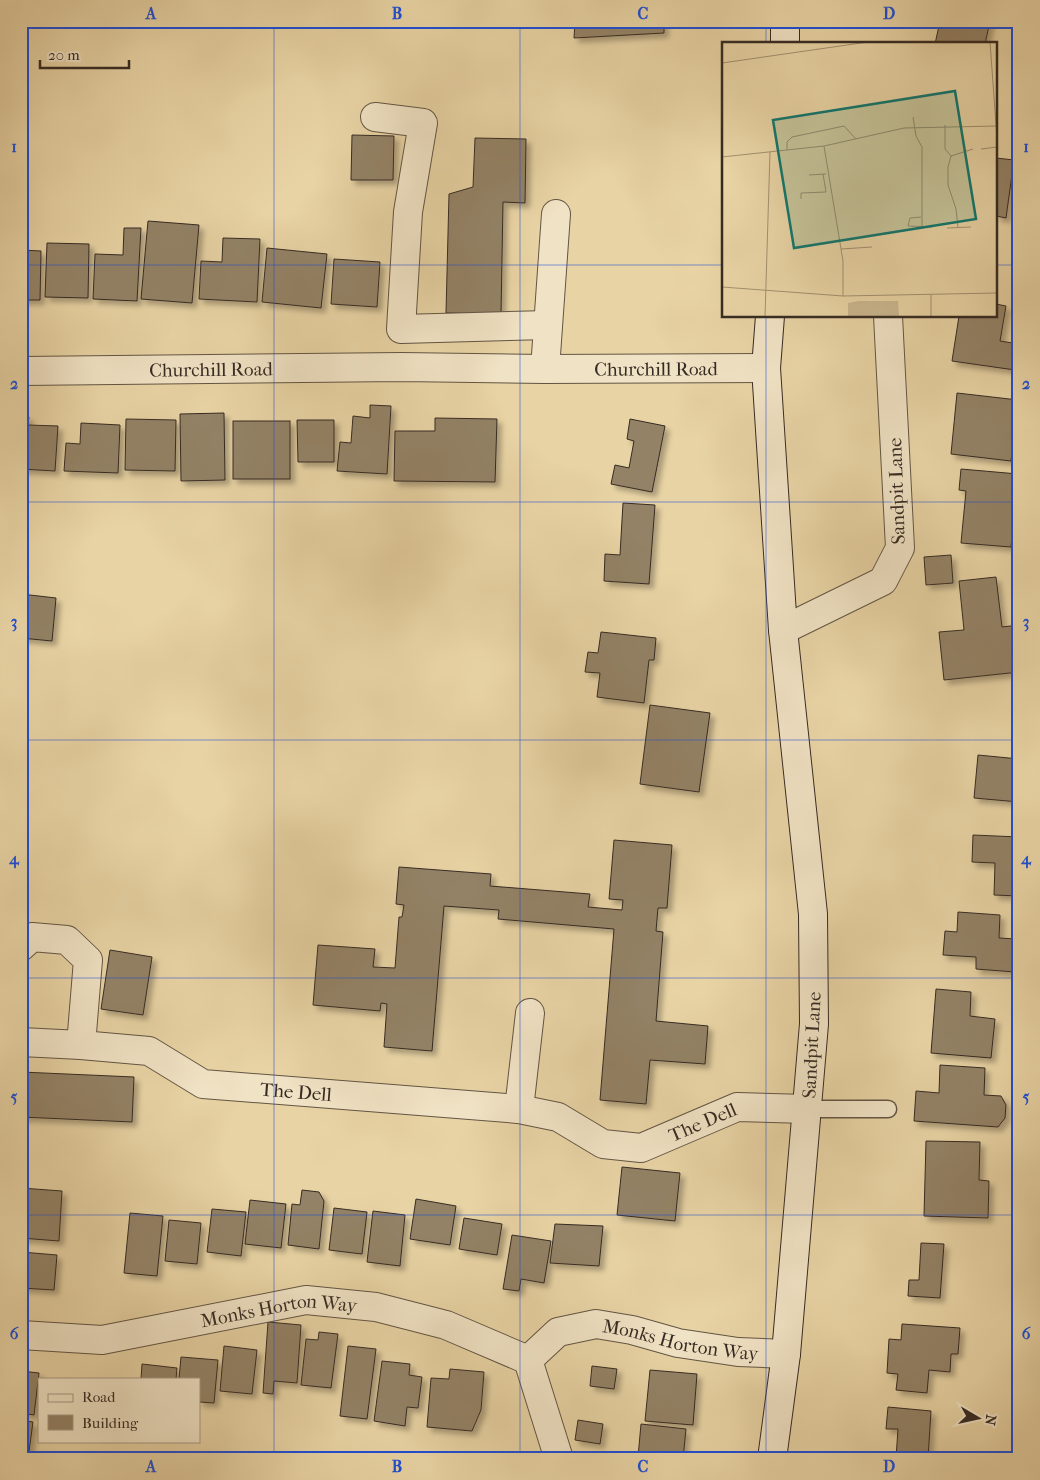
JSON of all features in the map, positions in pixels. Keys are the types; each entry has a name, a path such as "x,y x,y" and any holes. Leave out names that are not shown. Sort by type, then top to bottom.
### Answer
{"street":[{"path":"785,21 785,42"},
{"path":"374,118 423,123 408,212 401,329 401,368"},
{"path":"545,369 556,214"},
{"name":"Sandpit Lane","path":"770,318 766,368 784,630 813,914 814,1024 786,1354 772,1459"},
{"name":"Sandpit Lane","path":"784,630 883,581 900,548 888,318"},
{"path":"401,329 548,325"},
{"name":"Churchill Road","path":"21,371 766,368"},
{"path":"21,947 32,937 67,940 88,960 81,1045"},
{"path":"520,1110 530,1013"},
{"name":"The Dell","path":"21,1042 148,1051 202,1084 520,1110 558,1117 602,1144 641,1148 737,1107 807,1109"},
{"name":"Monks Horton Way","path":"21,1336 102,1340 306,1300 376,1308 446,1326 528,1360 558,1332 596,1324 632,1330 678,1343 738,1352 786,1354"},
{"path":"528,1360 558,1459"}],"lane":[{"path":"807,1109 888,1110"}],"building":[{"path":"575,21 664,21 664,33 574,38"},
{"path":"940,21 990,21 985,42 935,42"},
{"path":"352,135 394,136 393,180 351,180"},
{"path":"475,138 526,139 525,203 503,202 501,314 446,313 449,194 473,187"},
{"path":"998,158 1014,160 1006,218 998,216"},
{"path":"148,221 199,225 192,303 141,299"},
{"path":"124,228 141,228 137,301 93,299 95,254 123,255"},
{"path":"223,238 260,239 257,302 199,299 201,261 222,262"},
{"path":"47,243 89,244 88,298 45,297"},
{"path":"267,248 327,254 321,308 262,302"},
{"path":"21,250 41,251 40,300 21,300"},
{"path":"334,259 380,262 377,307 331,304"},
{"path":"998,304 1006,306 1000,341 1019,344 1015,370 952,361 959,318 998,318"},
{"path":"957,393 1018,400 1011,461 951,454"},
{"path":"370,405 391,406 387,474 337,471 340,442 351,443 353,416 370,418"},
{"path":"224,413 225,480 181,481 180,414"},
{"path":"21,416 29,417 28,425 58,426 55,471 21,469"},
{"path":"435,418 497,419 495,482 394,481 395,431 435,431"},
{"path":"126,419 176,420 175,471 125,470"},
{"path":"630,419 665,426 652,492 611,484 615,465 629,468 634,441 627,439"},
{"path":"297,420 334,420 334,462 298,462"},
{"path":"233,421 290,421 290,479 233,479"},
{"path":"81,423 120,425 118,473 64,471 66,443 80,444"},
{"path":"961,469 1018,474 1011,547 961,543 966,491 959,490"},
{"path":"623,503 655,505 649,584 604,581 605,554 620,555"},
{"path":"951,555 953,583 926,585 924,557"},
{"path":"996,577 1002,627 1019,625 1019,672 944,680 939,632 964,630 959,581"},
{"path":"21,594 56,598 52,641 21,638"},
{"path":"601,632 656,638 654,660 649,660 644,703 597,697 600,673 585,672 588,652 598,653"},
{"path":"650,705 710,713 699,792 640,784"},
{"path":"978,755 1019,759 1019,802 974,798"},
{"path":"973,835 1019,837 1019,896 994,895 995,863 972,862"},
{"path":"614,840 672,845 667,908 658,908 656,931 663,932 656,1021 708,1026 705,1064 650,1060 646,1104 600,1100 614,929 498,919 499,910 444,906 432,1051 384,1047 387,1004 381,1003 380,1011 313,1005 318,945 375,949 373,967 395,968 399,917 402,917 404,905 396,904 399,867 491,874 490,886 590,894 588,907 622,910 623,900 609,899"},
{"path":"958,912 1000,915 999,938 1017,939 1015,972 976,969 976,957 943,955 945,931 957,932"},
{"path":"110,950 152,957 143,1015 101,1009"},
{"path":"936,989 971,992 970,1016 995,1019 991,1058 931,1053"},
{"path":"940,1065 985,1068 984,1095 1001,1096 1006,1105 1005,1118 998,1127 914,1121 916,1091 939,1093"},
{"path":"21,1072 134,1077 132,1122 21,1117"},
{"path":"926,1141 980,1142 979,1180 989,1181 988,1218 924,1216"},
{"path":"622,1167 680,1173 675,1221 617,1215"},
{"path":"21,1188 62,1191 59,1241 21,1238"},
{"path":"302,1190 319,1192 324,1201 319,1249 288,1245 292,1204 300,1205"},
{"path":"416,1199 456,1206 450,1245 410,1239"},
{"path":"250,1200 286,1204 281,1248 245,1244"},
{"path":"334,1208 367,1212 362,1254 329,1250"},
{"path":"212,1209 246,1212 241,1256 207,1252"},
{"path":"373,1211 405,1215 400,1266 367,1262"},
{"path":"130,1213 163,1216 157,1276 124,1273"},
{"path":"464,1218 502,1224 497,1255 459,1249"},
{"path":"169,1220 201,1223 197,1264 165,1261"},
{"path":"555,1224 603,1226 599,1266 550,1263"},
{"path":"512,1235 551,1241 544,1283 521,1279 519,1291 503,1289"},
{"path":"921,1243 944,1244 940,1298 908,1296 909,1280 919,1280"},
{"path":"21,1252 57,1255 54,1290 21,1288"},
{"path":"268,1322 301,1325 297,1383 274,1381 273,1394 263,1393"},
{"path":"902,1324 960,1328 958,1354 951,1354 950,1372 929,1370 927,1393 896,1390 898,1374 887,1373 889,1339 901,1340"},
{"path":"319,1332 338,1334 331,1388 301,1385 306,1339 318,1340"},
{"path":"224,1346 257,1350 252,1394 220,1391"},
{"path":"348,1346 376,1349 367,1419 340,1416"},
{"path":"181,1357 218,1360 214,1403 200,1402 200,1378 179,1378"},
{"path":"382,1361 410,1364 409,1375 422,1377 418,1408 407,1407 405,1426 374,1421"},
{"path":"142,1364 177,1368 176,1378 141,1378"},
{"path":"592,1366 617,1369 614,1389 590,1386"},
{"path":"450,1369 484,1372 481,1410 472,1431 427,1427 431,1378 449,1379"},
{"path":"650,1370 697,1374 693,1425 645,1421"},
{"path":"21,1371 39,1373 34,1415 21,1413"},
{"path":"888,1407 931,1411 928,1459 896,1458 898,1429 886,1429"},
{"path":"21,1420 33,1422 28,1459 21,1459"},
{"path":"578,1420 603,1424 600,1444 575,1440"},
{"path":"641,1424 686,1429 683,1459 638,1457"}]}
